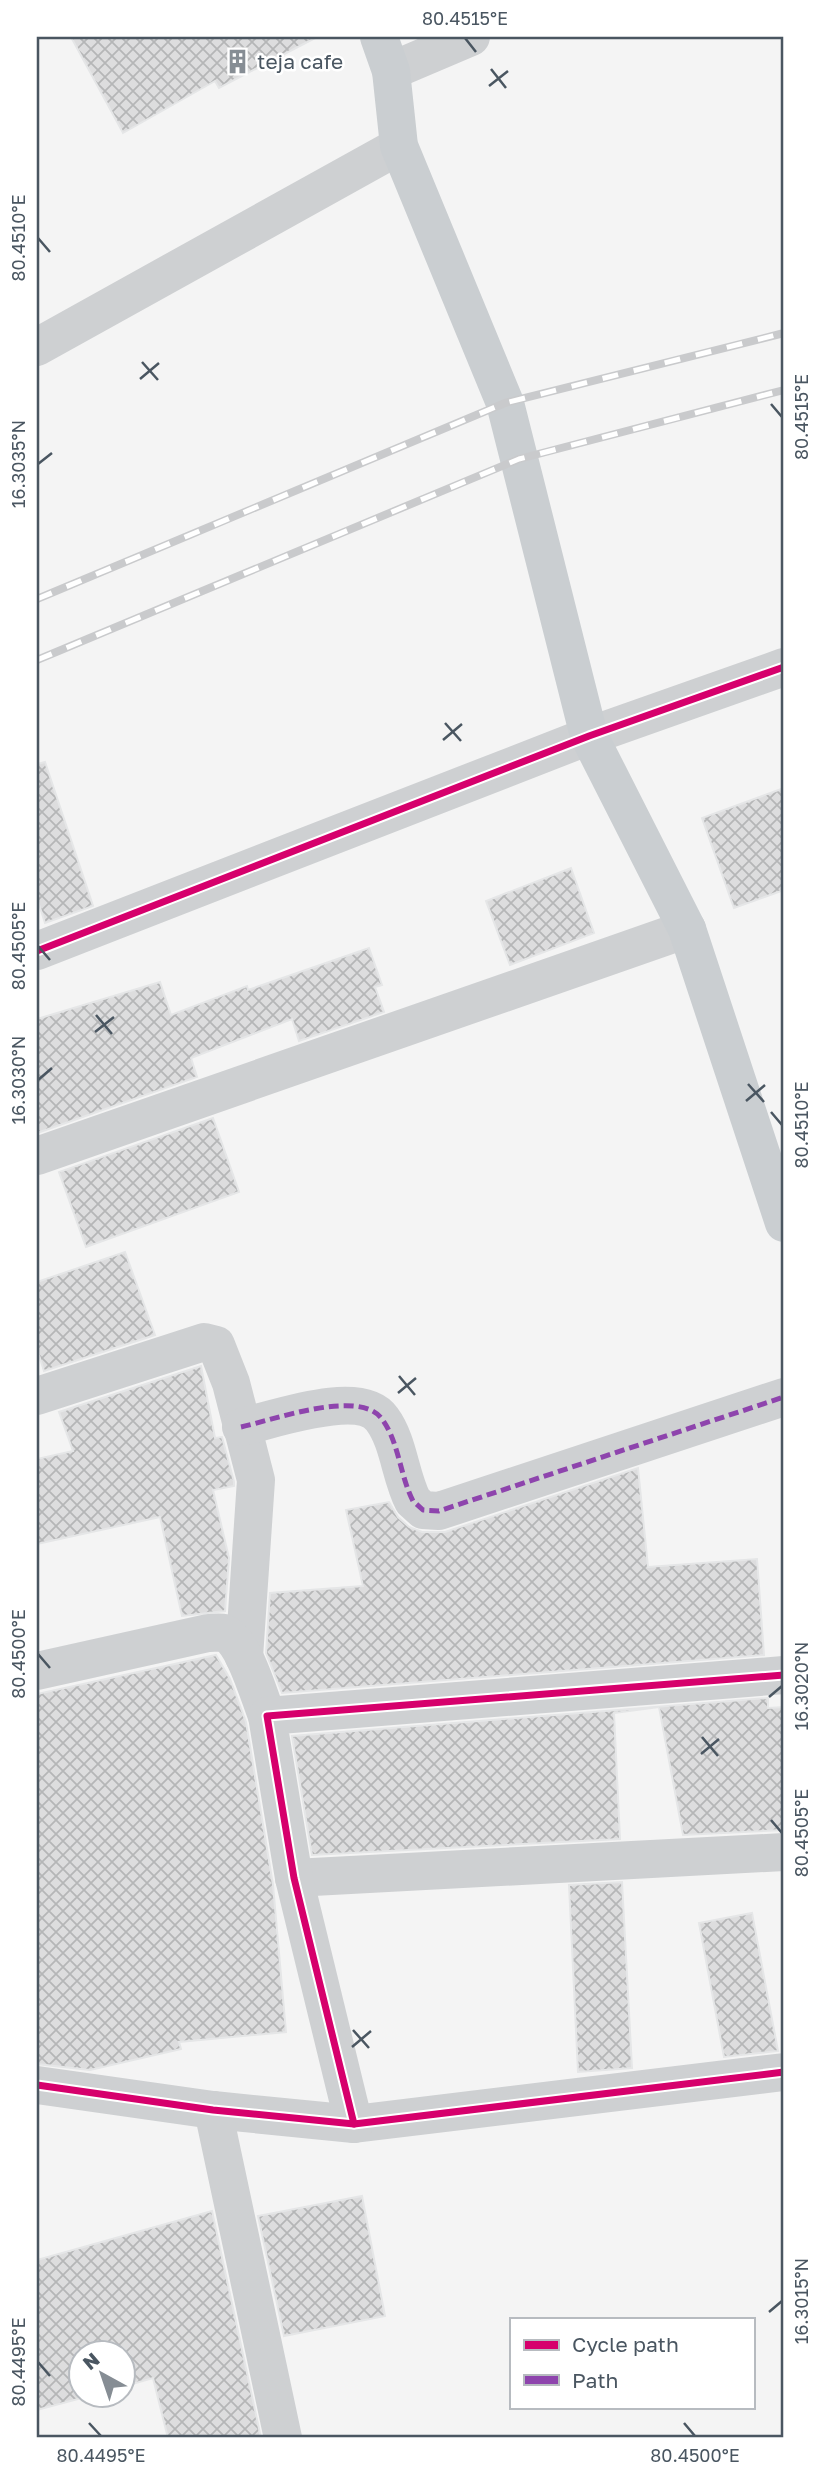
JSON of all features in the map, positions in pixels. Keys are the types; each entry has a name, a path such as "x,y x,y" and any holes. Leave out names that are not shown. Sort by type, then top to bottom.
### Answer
{"main road":[{"path":"385,54 398,146 505,403 589,736 687,929 784,1223"}],"street":[{"path":"385,54 471,37"},
{"path":"37,347 398,146"},
{"path":"37,951 589,736 784,667"},
{"path":"37,1156 687,929"},
{"path":"37,1396 204,1342 216,1345 223,1356 256,1480 244,1657"},
{"path":"241,1427 341,1404 366,1408 382,1418 413,1501 423,1510 439,1511 784,1397"},
{"path":"37,1671 208,1633 224,1633 235,1641 267,1716 294,1878 354,2124"},
{"path":"267,1716 784,1675"},
{"path":"294,1878 784,1852"},
{"path":"37,2085 213,2110 354,2124 784,2072"},
{"path":"213,2110 283,2438"}],"building":[{"path":"71,37 317,37 219,88 215,81 123,133"},
{"path":"45,762 93,906 45,923 37,898 37,764"},
{"path":"784,788 784,890 734,908 702,818"},
{"path":"571,868 594,933 510,965 486,901"},
{"path":"369,948 382,985 375,987 384,1012 299,1041 292,1019 191,1058 197,1077 37,1133 37,1019 160,982 171,1015 247,986 248,990"},
{"path":"213,1118 239,1192 86,1247 59,1172"},
{"path":"125,1252 155,1335 44,1371 37,1349 37,1282"},
{"path":"201,1366 215,1438 222,1437 234,1482 234,1486 213,1490 229,1558 225,1611 182,1616 160,1517 37,1544 37,1459 73,1451 59,1412"},
{"path":"638,1468 648,1567 757,1559 764,1655 282,1693 266,1653 270,1593 363,1586 346,1510 389,1502 398,1517 409,1527 422,1532 445,1532"},
{"path":"216,1655 230,1679 246,1722 273,1885 286,2032 179,2042 181,2049 90,2070 37,2064 37,1694"},
{"path":"768,1698 768,1708 784,1707 784,1830 683,1835 659,1707 614,1713 620,1839 312,1855 292,1736"},
{"path":"622,1882 632,2068 578,2072 569,1885"},
{"path":"752,1913 778,2051 724,2057 699,1923"},
{"path":"362,2196 385,2316 284,2336 258,2216"},
{"path":"212,2211 261,2438 168,2438 153,2378 136,2383 136,2338 66,2338 66,2402 37,2410 37,2260"}],"railway":[{"path":"37,599 505,403 784,333"},
{"path":"37,660 519,459 784,390"}],"marked path":[{"path":"241,1427 294,1413 336,1406 355,1406 371,1410 388,1428 413,1501 423,1510 439,1511 784,1397"}],"cycle path":[{"path":"37,951 589,736 784,667"},
{"path":"354,2124 294,1878 267,1716 784,1675"},
{"path":"37,2085 213,2110 354,2124 784,2072"}],"place":[{"name":"teja cafe","path":"237,62"}]}
